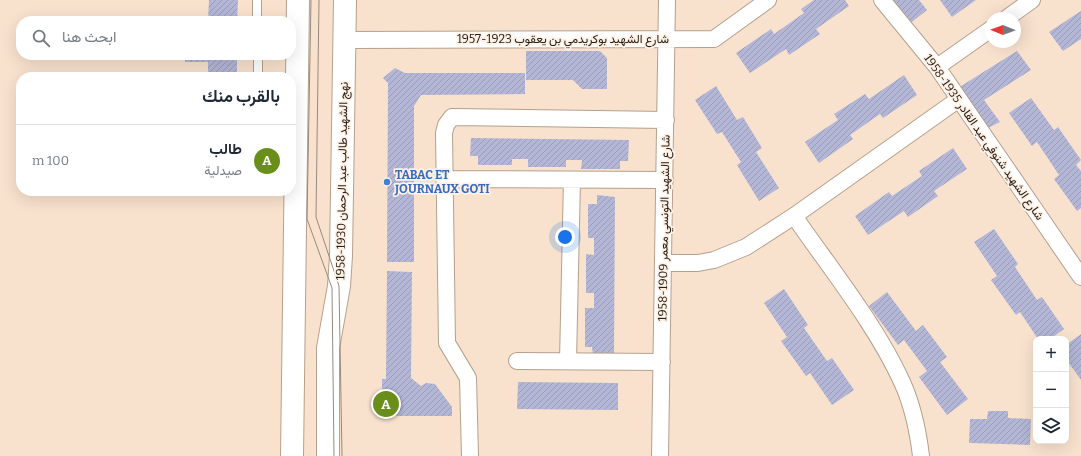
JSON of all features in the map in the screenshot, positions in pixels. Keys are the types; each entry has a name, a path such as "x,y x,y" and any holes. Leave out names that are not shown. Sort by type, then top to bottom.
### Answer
{"main road":[{"path":"296,152 298,0"},
{"name":"نهج الشهيد طالب عبد الرحمان 1930-1958","path":"328,456 328,348 339,286 342,256 346,0"},
{"path":"292,456 295,196"}],"street":[{"name":"شارع الشهيد التونسي معمر 1909-1958","path":"660,456 668,0"},
{"name":"شارع الشهيد بوكريدمي بن يعقوب 1923-1957","path":"345,40 714,39 768,0"},
{"name":"شارع الشهيد شنوفي عبد القادر 1935-1958","path":"882,0 937,67 1078,267"},
{"path":"1015,12 1032,0"},
{"path":"937,67 985,33"},
{"path":"664,264 698,263 730,255 746,247 794,216 959,99"},
{"path":"470,456 468,378 447,343 444,179 444,133 446,125 452,117 666,120"},
{"path":"444,179 665,180"},
{"path":"568,361 572,180"},
{"path":"794,216 881,342 902,383 916,423 921,456"},
{"path":"518,361 662,362"}],"lane":[{"path":"257,0 258,16"},
{"path":"258,60 258,72"}],"building":[{"path":"209,0 238,0 237,16 208,16"},
{"path":"814,0 845,0 849,6 816,29 820,34 789,55 786,49 750,73 736,53 771,29 774,34 804,13 801,9"},
{"path":"888,0 919,0 927,10 908,25"},
{"path":"940,0 976,0 952,17"},
{"path":"1081,11 1081,39 1063,51 1049,32"},
{"path":"526,51 600,51 607,58 607,89 582,89 573,80 526,80"},
{"path":"1017,51 1031,70 984,100 1000,122 986,129 958,88"},
{"path":"185,60 237,60 237,72 208,72 208,62 185,62"},
{"path":"395,68 405,73 525,73 525,94 421,95 414,106 414,262 387,262 388,83 383,78"},
{"path":"904,75 917,95 883,118 880,114 850,135 853,139 819,163 805,142 838,120 834,114 865,94 869,99"},
{"path":"716,86 737,120 743,117 762,148 756,152 779,188 759,201 737,165 741,162 722,132 717,134 695,100"},
{"path":"1031,98 1054,130 1058,127 1081,160 1076,165 1081,171 1081,208 1077,211 1054,179 1059,175 1037,142 1032,146 1009,113"},
{"path":"471,138 629,140 628,161 620,161 620,169 581,169 582,160 566,160 566,167 528,167 528,159 512,159 512,165 478,165 478,156 470,156"},
{"path":"953,148 967,169 934,191 938,196 908,217 904,211 868,235 855,216 889,192 892,196 922,176 919,171"},
{"path":"597,195 615,197 614,355 593,355 592,347 585,347 585,308 594,308 594,293 586,293 586,254 594,255 594,238 588,238 588,204 597,204"},
{"path":"994,229 1018,264 1015,267 1037,300 1042,297 1064,329 1054,336 1036,336 1020,312 1016,315 991,280 997,276 974,242"},
{"path":"387,271 412,272 411,378 421,386 426,383 435,384 452,407 452,416 397,416 382,402 382,379 386,379"},
{"path":"784,289 808,325 804,328 827,361 832,358 854,390 832,405 810,373 806,376 781,341 787,337 764,303"},
{"path":"887,292 916,331 923,325 947,357 940,362 968,399 947,415 919,377 927,371 904,340 898,345 869,306"},
{"path":"1081,334 1081,380 1069,363 1069,343"},
{"path":"518,382 618,383 618,410 517,409"},
{"path":"988,411 1008,411 1008,418 1031,419 1030,445 969,443 970,419 987,419"}],"tram line":[{"path":"311,0 307,219 332,288 334,456"},
{"path":"319,0 316,217 339,286 342,456"}],"place":[{"name":"TABAC ET JOURNAUX GOTI","path":"387,182"},
{"name":"طالب","path":"386,404"}]}
